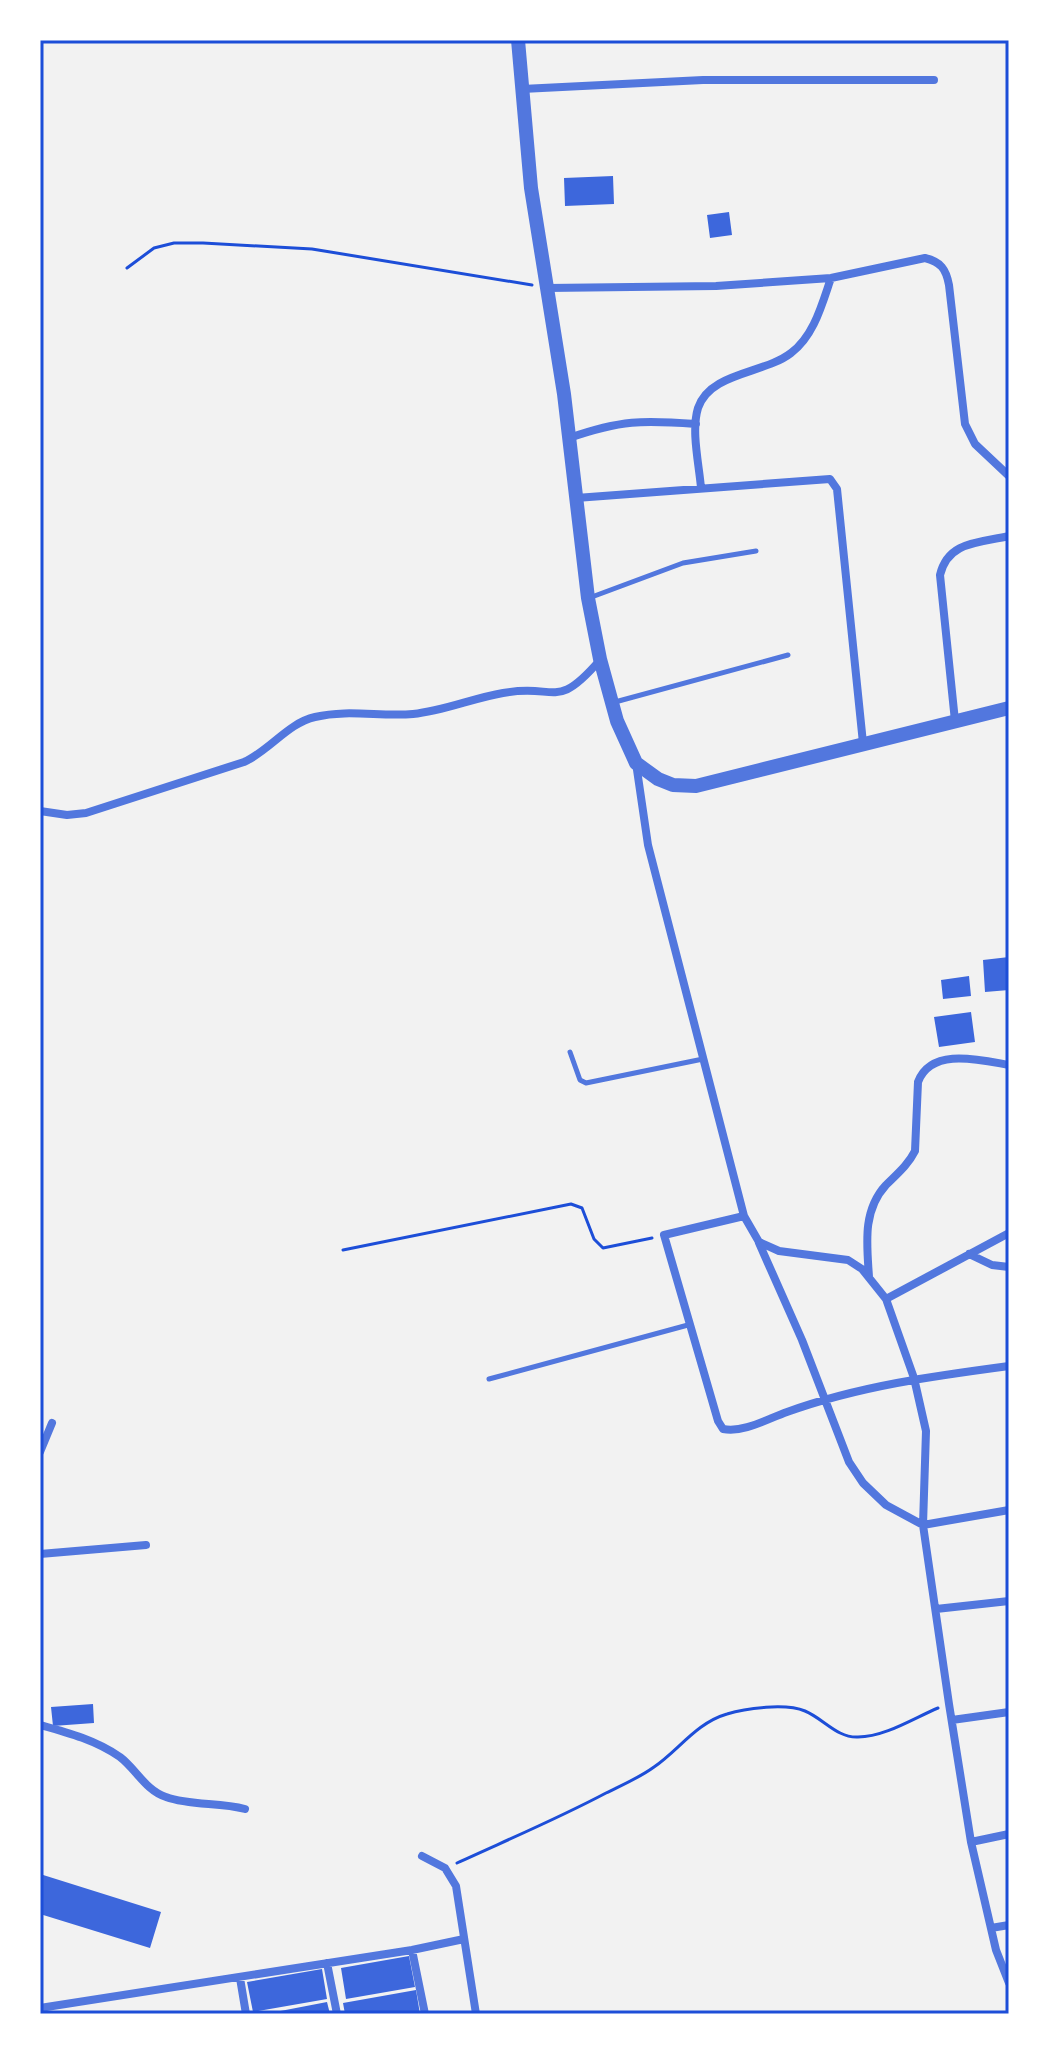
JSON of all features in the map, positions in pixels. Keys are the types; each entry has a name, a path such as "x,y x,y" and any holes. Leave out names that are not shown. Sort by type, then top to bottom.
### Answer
{"street":[{"path":"518,40 531,188 569,438 588,598 617,721 636,763 648,845 744,1216 759,1242 802,1340 849,1462 863,1483 886,1505 923,1525 1009,1510"},
{"path":"522,89 703,80 934,80"},
{"path":"547,288 716,286 831,278 925,258 942,265 949,285 965,424 975,444 1009,476"},
{"path":"701,488 696,424 699,408 707,393 721,383 768,367 792,353 812,327 831,278"},
{"path":"569,438 622,422 645,420 696,424"},
{"path":"576,498 824,478 834,484 837,489 863,743"},
{"path":"955,721 940,575 943,562 947,555 960,547 1009,536"},
{"path":"40,811 67,815 86,813 244,762 271,747 297,724 313,717 354,713 412,714 506,692 556,694 583,679 600,659"},
{"path":"636,763 658,779 673,785 696,786 1009,708"},
{"path":"869,1277 868,1223 883,1188 910,1161 915,1151 921,1072 936,1061 954,1059 1009,1065"},
{"path":"744,1216 664,1235 688,1325 723,1429 741,1429 823,1399 914,1378 1009,1366"},
{"path":"886,1299 1009,1233"},
{"path":"759,1242 779,1251 848,1260 862,1269 886,1299 914,1378 926,1431 923,1525 949,1704 971,1842 991,1928 1009,1983"},
{"path":"969,1254 992,1265 1009,1267"},
{"path":"40,1452 52,1423"},
{"path":"40,1554 146,1545"},
{"path":"936,1609 1009,1601"},
{"path":"952,1720 1009,1712"},
{"path":"40,1725 97,1743 122,1759 163,1797 245,1809"},
{"path":"971,1842 1009,1834"},
{"path":"422,1856 445,1868 456,1886 476,2014"},
{"path":"991,1928 1009,1925"},
{"path":"40,2008 240,1978 464,1939"},
{"path":"412,1950 425,2014"},
{"path":"327,1963 337,2014"},
{"path":"240,1978 246,2014"}],"lane":[{"path":"588,598 683,563 756,551"},
{"path":"612,703 788,655"},
{"path":"570,1052 576,1073 586,1083 703,1059"},
{"path":"489,1379 688,1325"}],"path":[{"path":"127,268 154,248 174,243 203,243 312,249 547,288"},
{"path":"343,1250 571,1204 582,1208 594,1239 603,1248 664,1235"},
{"path":"445,1868 570,1812 638,1776 654,1767 699,1728 728,1713 795,1707 842,1735 855,1738 884,1731 949,1704"}],"building":[{"path":"613,176 614,204 565,206 564,178"},
{"path":"729,212 732,235 710,238 707,215"},
{"path":"1009,957 1009,990 985,992 983,960"},
{"path":"969,976 971,996 943,999 941,980"},
{"path":"971,1012 975,1042 939,1047 934,1017"},
{"path":"93,1704 94,1723 53,1726 51,1707"},
{"path":"40,1874 161,1912 150,1948 40,1914"},
{"path":"409,1956 415,1987 346,1999 341,1968"},
{"path":"322,1969 327,1999 253,2012 247,1982"},
{"path":"416,1990 420,2014 345,2014 343,2003"},
{"path":"327,2002 330,2014 270,2014 270,2013"}]}
